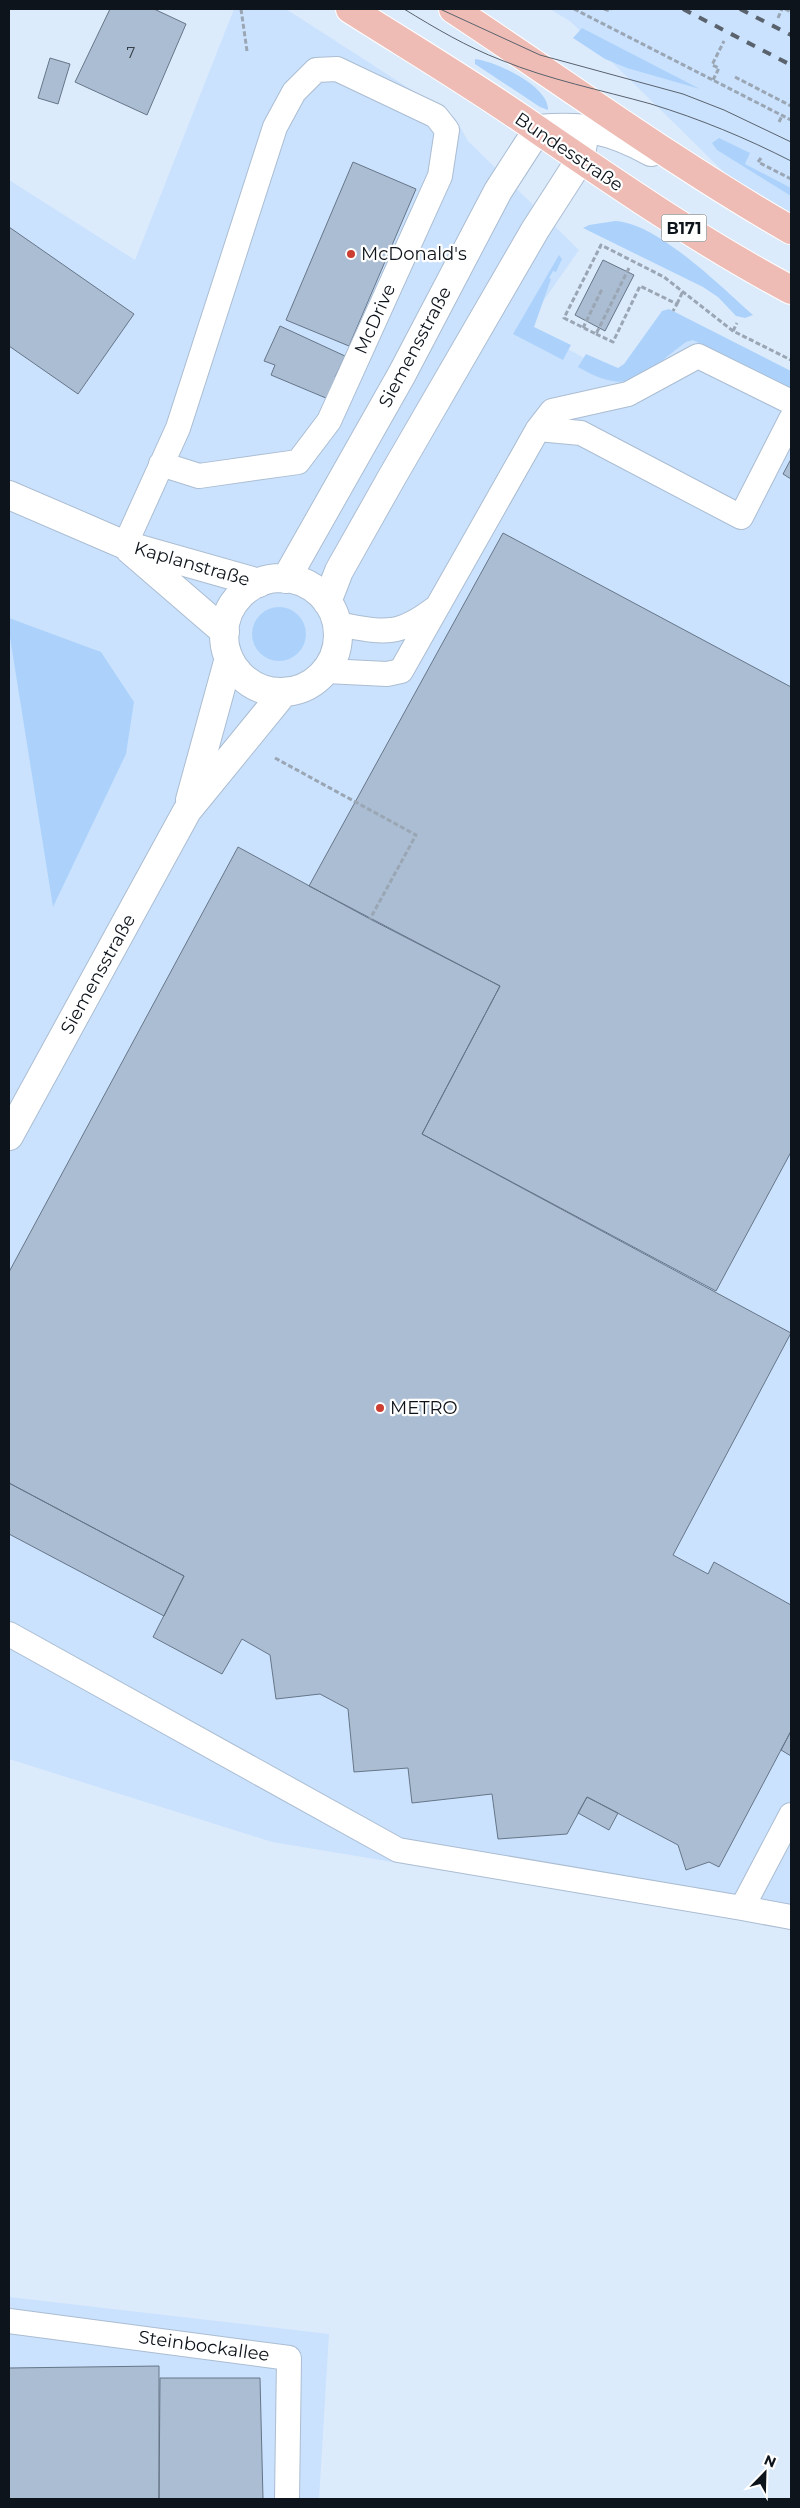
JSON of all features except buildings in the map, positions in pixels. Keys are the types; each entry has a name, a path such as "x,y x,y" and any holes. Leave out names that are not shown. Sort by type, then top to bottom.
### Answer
{"main road":[{"name":"Bundesstraße","path":"350,9 538,129 580,160 729,257 791,290"},
{"path":"453,9 653,147 791,230"}],"street":[{"path":"332,613 339,572 536,230 580,160 585,141 584,127 573,104 524,57"},
{"path":"538,129 594,128 636,144 720,189"},
{"name":"Siemensstraße","path":"286,579 323,517 402,374 498,191 538,129"},
{"name":"Kaplanstraße","path":"9,495 125,545 259,583"},
{"name":"Kaplanstraße","path":"125,545 227,645"},
{"path":"286,579 308,585 322,594 332,613 338,641 334,657 326,671 314,682 300,689 284,692 268,691 239,673 227,645 233,604 244,592 259,583 286,579"},
{"name":"Siemensstraße","path":"187,811 227,645"},
{"name":"Siemensstraße","path":"9,1134 187,811 284,692"}],"lane":[{"name":"McDrive","path":"125,545 161,464 178,428 275,128 294,92 316,70 337,69 436,116 447,130 440,176 329,421 298,462 199,476 161,464"},
{"path":"326,671 387,674 401,671 538,429 552,411 628,394 698,356 791,402"},
{"path":"538,429 581,433 741,517 791,419"},
{"path":"332,613 390,632 415,624 438,607"},
{"path":"9,1634 398,1850 791,1917"},
{"path":"742,1908 791,1815"},
{"name":"Steinbockallee","path":"9,2321 289,2358 287,2499"}],"path":[{"path":"241,9 247,51"},
{"path":"574,9 791,120"},
{"path":"604,9 610,11 611,9"},
{"path":"778,18 784,9 791,12"},
{"path":"713,80 719,68 712,65 724,41"},
{"path":"735,77 791,106"},
{"path":"779,122 782,116"},
{"path":"761,158 758,162 791,179"},
{"path":"677,304 640,286 613,342 564,318 601,245 664,277 733,331 791,360"},
{"path":"596,334 629,268"},
{"path":"583,328 602,290"},
{"path":"673,311 683,291"},
{"path":"733,331 737,323"},
{"path":"270,756 416,835 370,920"}],"shaded area":[{"path":"234,9 286,9 455,118 468,141 579,250 526,326 619,377 690,335 791,389 791,1928 272,1842 9,1759 9,180 135,260"},
{"path":"550,9 791,9 791,215 729,177 571,22"},
{"path":"582,28 700,89 627,68 605,59 573,38"},
{"path":"475,59 495,64 531,84 546,101 548,110 540,107 475,64"},
{"path":"719,138 750,153 745,164 791,188 791,196 717,150 712,143"},
{"path":"615,221 632,224 669,244 707,273 753,315 745,318 736,316 718,297 703,287 583,228 589,225"},
{"path":"559,255 562,259 556,272 553,271 549,278 551,279 534,327 571,345 563,360 513,334"},
{"path":"669,309 791,371 791,390 693,340 686,342 647,372 625,381 612,381 578,367 586,354 618,368 624,364 662,311"},
{"path":"274,607 284,607 294,611 302,619 306,634 302,649 294,657 284,661 274,661 264,657 256,649 252,639 252,629 256,619 264,611"},
{"path":"9,618 101,652 134,702 126,754 53,907 9,631"},
{"path":"9,2297 329,2334 319,2499 9,2499"}],"tram line":[{"path":"404,9 439,30 488,55 557,79 651,104 687,116 757,144 791,161"},
{"path":"440,9 540,55 683,94 724,110 791,142"}],"railway":[{"path":"683,9 791,65"},
{"path":"740,9 791,35"}],"place":[{"name":"McDonald's","path":"351,254"},
{"name":"METRO","path":"380,1408"}]}
